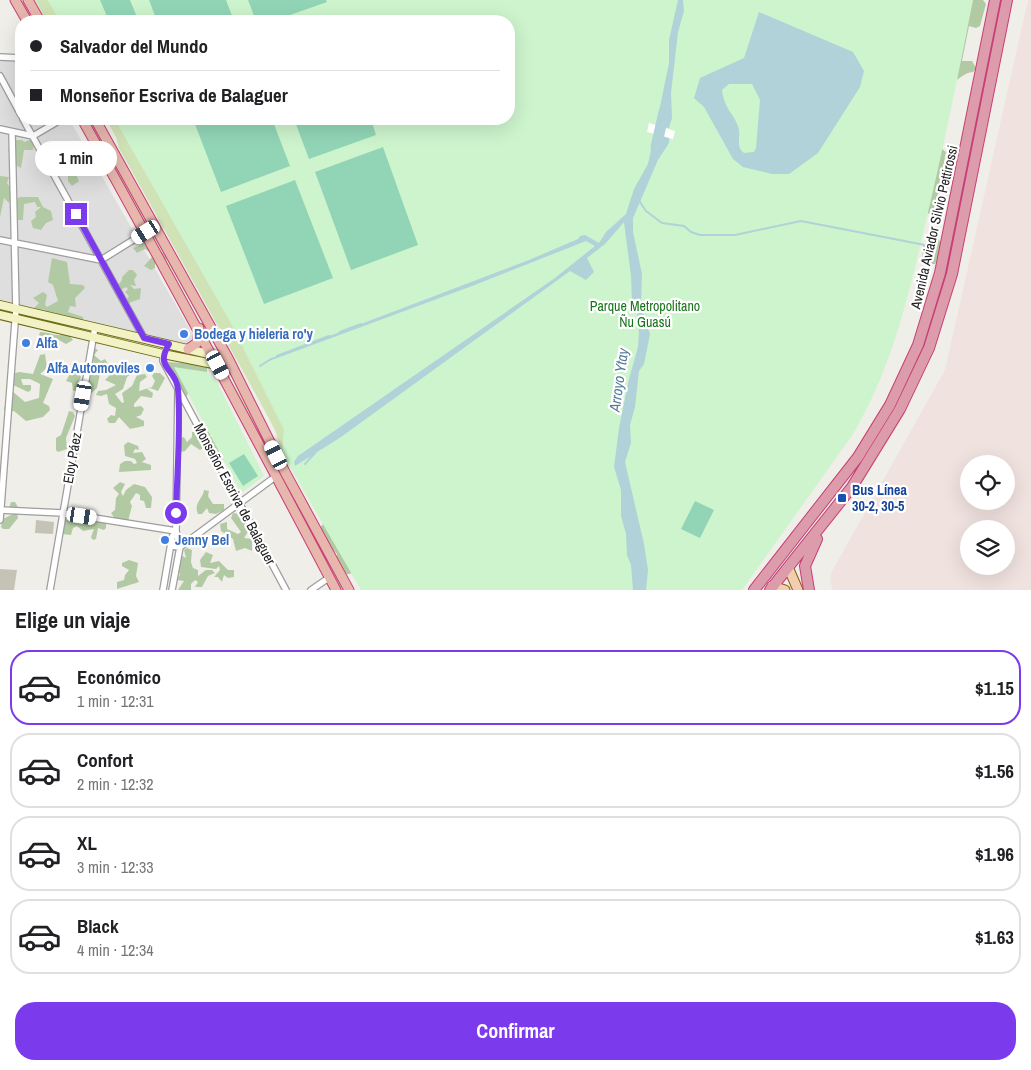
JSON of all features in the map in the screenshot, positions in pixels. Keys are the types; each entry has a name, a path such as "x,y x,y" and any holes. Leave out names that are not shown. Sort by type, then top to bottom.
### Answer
{"highway":[{"path":"15,0 24,15"},
{"path":"28,0 37,15"},
{"name":"Avenida Aviador Silvio Pettirossi","path":"754,590 842,478 881,421 900,385 931,307 944,254 995,0"},
{"name":"Avenida Aviador Silvio Pettirossi","path":"771,588 830,516 876,449 900,409 920,369 937,326 956,256 1007,0"},
{"path":"85,125 214,355 275,477 336,590"},
{"path":"98,125 228,358 349,590"},
{"path":"188,349 197,344 199,328"},
{"path":"214,355 223,358 241,395 251,404"},
{"path":"788,567 788,556 834,493 842,478"},
{"path":"809,590 805,566 812,546 830,516"},
{"path":"761,590 771,588"}],"main road":[{"path":"0,305 214,355"},
{"path":"0,315 93,338 218,365"},
{"path":"788,567 798,590"},
{"path":"771,588 785,590"}],"street":[{"path":"0,57 15,58"},
{"path":"0,76 15,104"},
{"path":"27,125 144,338"},
{"path":"0,129 33,136 52,125"},
{"path":"0,520 16,309 12,132"},
{"path":"0,240 101,260 146,232"},
{"name":"Eloy Páez","path":"50,590 95,327"},
{"path":"163,354 169,344"},
{"name":"Monseñor Escriva de Balaguer","path":"163,354 163,361 286,590"},
{"path":"163,590 171,546 176,531 178,386"},
{"path":"171,546 180,547 275,477"},
{"path":"1,510 63,513 176,531"},
{"path":"172,590 180,547 180,538 176,531"},
{"path":"311,590 330,577"}],"shaded area":[{"path":"1028,0 1031,0 1031,590 833,590 830,581 831,573 945,370"},
{"path":"0,58 15,60 15,125 72,125 201,349 0,302"},
{"path":"36,520 54,522 53,534 35,533"},
{"path":"0,569 17,570 14,590 0,590"}],"green space":[{"path":"35,0 48,0 57,15 44,15"},
{"name":"Parque Metropolitano Ñu Guasú","path":"48,0 973,0 924,230 904,309 888,360 878,385 853,434 742,590 361,590 283,455 284,429 230,321 118,125 515,125 515,15 57,15"},
{"path":"100,0 130,0 136,15 106,15"},
{"path":"149,0 226,0 232,15 155,15"},
{"path":"248,0 326,0 327,2 290,15 254,15"},
{"path":"961,0 983,0 986,4 980,26 976,28 969,26 962,61 972,61 976,68 973,72 952,82"},
{"path":"89,125 93,125 194,303 210,337"},
{"path":"109,125 118,125 230,321 284,429 283,455 275,430 119,148"},
{"path":"195,125 274,125 290,166 221,192"},
{"path":"296,125 373,125 376,135 309,159"},
{"path":"16,140 24,142 30,140 34,145 33,150 24,150 21,168 13,164 8,150"},
{"path":"383,147 418,245 351,270 315,172"},
{"path":"941,148 946,152 935,209 929,214 923,209"},
{"path":"70,162 76,162 79,167 75,173 79,181 72,186 68,181 68,173 72,166 58,170 59,167"},
{"path":"0,176 9,177 7,183 11,190 11,196 9,203 4,198 0,217"},
{"path":"295,180 333,278 264,304 226,206"},
{"path":"20,197 38,197 43,207 51,211 53,220 46,223 41,230 33,228 31,221 36,217 35,212 41,207 37,207 35,202 24,204 23,220 18,220 16,199"},
{"path":"144,237 166,254 168,258 164,262 155,262 155,268 151,270 144,266 152,257 152,254 145,249 137,253 133,248 141,245"},
{"path":"938,239 943,244 935,264 925,264 922,260 923,245"},
{"path":"52,258 67,262 70,284 83,285 85,288 75,298 76,307 70,306 68,312 83,317 83,321 73,325 68,334 73,340 66,344 57,339 50,345 39,335 40,332 61,335 58,330 59,323 52,324 54,314 47,313 43,309 40,313 39,322 24,317 25,314 34,312 33,309 39,303 33,298 43,292 47,295 45,305 47,307 58,301 53,285 48,282"},
{"path":"129,270 133,270 137,275 134,280 136,286 130,285 134,289 141,288 140,299 129,303 127,299 129,296 125,292 128,289 126,287 120,290 116,288 122,277"},
{"path":"94,348 98,350 94,355 101,361 105,359 108,364 114,363 116,369 101,369 97,388 88,396 86,394 86,380 93,369"},
{"path":"45,354 47,368 40,374 53,379 43,403 49,406 50,410 43,417 26,421 14,411 5,412 4,408 12,391 25,402 39,398 40,384 30,379 21,379 23,385 31,385 31,390 28,392 13,385 12,374 19,372 33,374 40,355"},
{"path":"168,362 207,365 207,372 187,395 187,399"},
{"path":"174,367 207,372 218,384 264,476 241,493"},
{"path":"120,370 129,371 131,374 127,377 123,389 115,394 122,403 124,402 122,393 132,386 137,375 145,374 147,377 140,382 139,391 152,387 155,381 152,376 154,373 160,373 165,378 158,391 150,388 147,389 153,393 152,398 141,396 134,404 134,407 141,406 144,409 141,415 136,417 144,421 144,426 130,429 119,417 115,423 109,423 107,419 111,415 115,416 116,408 109,404 107,394 96,395 98,391 106,390 116,385 105,380 113,372"},
{"path":"78,372 81,377 78,382 78,390 73,391 72,383 66,381 70,374"},
{"path":"228,375 247,406 344,590 340,590"},
{"path":"69,411 73,412 75,416 66,438 67,449 58,452 56,450 56,438 61,435"},
{"path":"205,424 212,433 209,437 214,436 223,459 220,463 207,445 200,450 191,444 185,451 177,453 179,438 184,437 187,442 192,437 192,432 196,432 200,425"},
{"path":"128,442 138,446 139,450 135,449 133,453 142,452 146,459 142,462 151,465 151,470 119,472 120,464 125,461 137,463 135,459 125,456 124,445"},
{"path":"244,454 258,476 243,486 229,463"},
{"path":"120,482 125,484 121,492 123,496 126,490 134,484 145,487 152,497 151,508 146,508 144,501 140,500 140,495 136,493 130,502 132,506 128,521 116,520 111,513 115,510 116,498 119,494 113,488"},
{"path":"204,490 209,491 208,496 213,504 224,504 224,510 216,514 209,513 207,508 202,514 198,514 197,504"},
{"path":"695,501 714,510 700,538 681,529"},
{"path":"11,502 15,502 19,509 17,513 18,518 9,529 3,529 1,527 3,519 13,514 9,509"},
{"path":"233,513 240,514 241,520 245,522 249,530 244,538 252,539 252,551 245,548 236,551 233,539 221,531 220,524 227,522 227,529 238,534 241,532 231,518"},
{"path":"82,518 106,523 106,528 104,530 98,528 96,539 93,540 91,537 94,529 83,531 77,526 73,528 71,535 62,534 61,529 65,527 60,524 62,520"},
{"path":"329,522 353,573 344,575 336,560 337,554 326,543 319,529 323,524"},
{"path":"187,548 192,550 191,562 193,568 198,570 198,576 206,570 212,570 215,573 208,576 202,587 195,587 198,582 195,580 191,584 191,590 178,590 184,581 177,580 180,574 177,569 181,555 186,558 184,550"},
{"path":"206,552 213,555 210,563 219,561 228,570 234,570 234,577 228,578 224,575 222,582 218,577 214,577 220,570 219,566 216,569 201,567 200,560"},
{"path":"129,560 138,563 136,576 139,582 117,589 117,582 124,580 129,570 122,566 122,563"}],"water":[{"path":"678,0 683,0 684,11 678,32 671,93 672,118 669,128 656,126 669,63 669,40"},
{"path":"759,12 853,52 864,71 860,87 818,153 789,174 772,174 743,167 733,159 704,107 694,98 700,78 744,58","holes":["729,84 752,84 760,100 756,148 754,152 744,153 739,145 739,130 725,103 722,90"]},
{"path":"655,133 669,137 669,143 658,160 633,218 633,232 642,274 641,306 650,334 644,364 639,371 635,407 630,425 631,443 625,462 644,544 648,570 646,590 633,590 631,565 627,555 626,534 621,516 621,490 614,467 619,428 638,347 639,333 637,312 632,302 631,276 624,222 605,244 587,258 594,272 586,280 570,271 341,437 295,466 294,462 298,456 555,278 595,246 586,241 472,286 269,361 269,359 529,260 578,239 580,236 585,235 599,243 606,232 626,214 634,189 648,164"}],"pier":[{"path":"649,123 675,131 673,139 647,132"}],"waterway":[{"name":"Arroyo Ytay","path":"656,147 664,112"},
{"path":"638,199 646,211 662,223 684,226 691,232 700,235 735,235 801,221 925,245"},
{"path":"340,332 361,324"},
{"path":"277,356 329,336"},
{"path":"260,366 271,359"},
{"path":"389,395 414,377"},
{"path":"305,464 315,453"}],"place":[{"name":"Bodega y hieleria ro'y","path":"184,334"},
{"name":"Alfa","path":"26,343"},
{"name":"Alfa Automoviles","path":"150,368"},
{"name":"Bus Línea 30-2, 30-5","path":"842,498"},
{"name":"Jenny Bel","path":"165,540"}],"route":[{"path":"76,214 144,338 169,344 163,354 163,361 178,386 176,513"}]}
